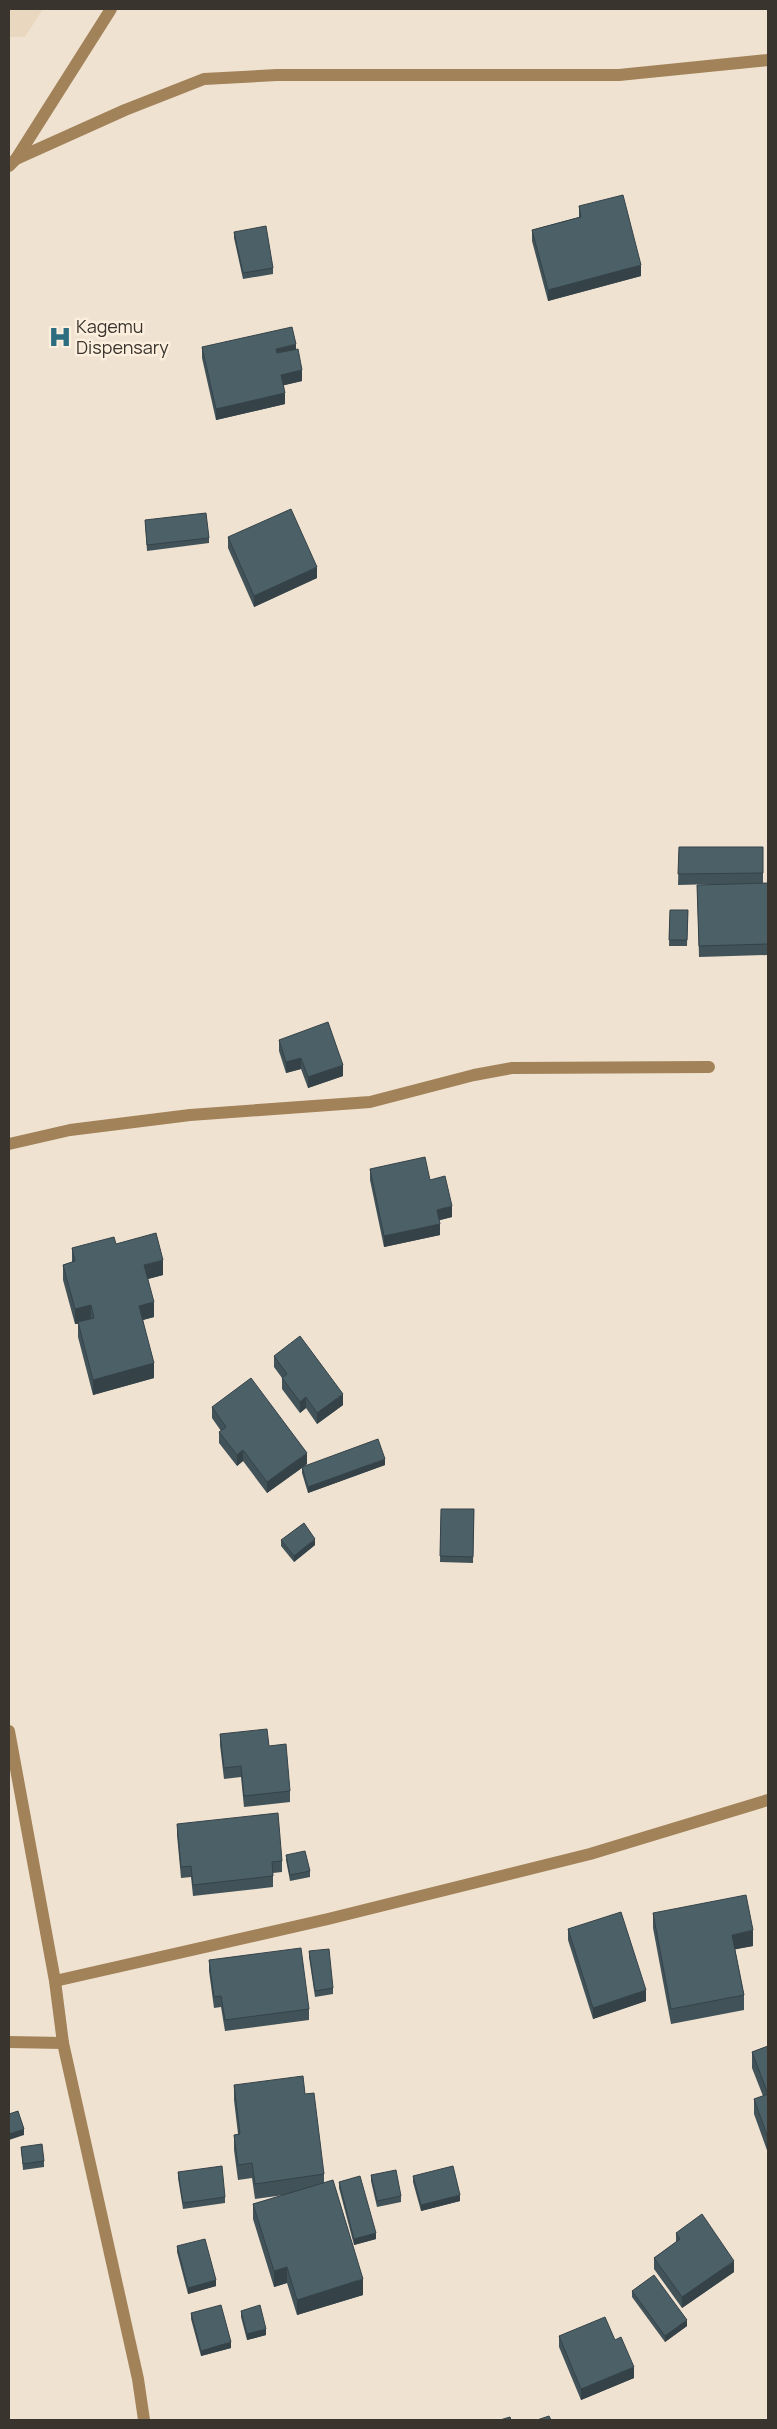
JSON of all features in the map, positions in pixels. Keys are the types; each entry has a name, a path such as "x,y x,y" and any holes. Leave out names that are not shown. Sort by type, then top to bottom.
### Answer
{"street":[{"path":"12,163 111,9"},
{"path":"12,163 126,110 204,79 277,76 619,75 768,60"},
{"path":"9,1144 70,1130 190,1115 370,1102 474,1074 512,1068 709,1067"},
{"path":"9,1731 55,1981 64,2043 138,2379 144,2420"},
{"path":"55,1981 328,1919 590,1854 768,1800"},
{"path":"9,2042 64,2043"}],"shaded area":[{"path":"9,9 43,9 25,37 9,37"}],"building":[{"path":"623,195 641,265 548,290 532,230 581,217 579,206"},
{"path":"266,226 273,268 243,273 234,232"},
{"path":"292,327 296,344 276,349 277,353 298,349 302,370 281,375 285,393 216,409 202,347"},
{"path":"291,509 317,567 254,596 228,537"},
{"path":"206,513 209,538 147,545 145,520"},
{"path":"679,847 763,847 763,873 678,874"},
{"path":"768,883 768,944 699,946 697,885"},
{"path":"670,910 688,910 687,940 669,940"},
{"path":"328,1022 343,1065 308,1077 301,1058 286,1062 279,1040"},
{"path":"425,1157 430,1180 445,1176 452,1206 437,1210 440,1224 384,1236 370,1169"},
{"path":"156,1233 163,1260 144,1265 154,1302 139,1306 154,1363 93,1380 78,1322 94,1318 91,1305 75,1309 63,1265 75,1261 72,1248 114,1237 116,1244"},
{"path":"300,1336 343,1394 317,1413 306,1397 300,1402 282,1378 287,1374 274,1356"},
{"path":"251,1378 307,1453 267,1482 243,1450 237,1455 219,1432 226,1427 212,1407"},
{"path":"378,1439 385,1459 308,1487 302,1467"},
{"path":"441,1509 474,1509 473,1557 440,1556"},
{"path":"304,1523 315,1539 294,1556 281,1540"},
{"path":"267,1729 269,1746 286,1744 290,1791 244,1796 241,1766 224,1768 220,1734"},
{"path":"278,1813 282,1861 272,1862 273,1876 193,1885 191,1866 181,1867 177,1824"},
{"path":"305,1851 310,1871 290,1875 286,1855"},
{"path":"746,1895 753,1930 732,1935 744,1995 671,2009 653,1913"},
{"path":"621,1912 646,1990 593,2008 568,1929"},
{"path":"301,1948 309,2009 225,2020 221,1996 214,1997 209,1960"},
{"path":"329,1949 333,1988 315,1991 309,1951"},
{"path":"768,2046 768,2094 752,2052"},
{"path":"303,2076 305,2094 314,2093 324,2174 255,2184 252,2163 238,2165 234,2135 240,2134 234,2085"},
{"path":"768,2094 768,2138 754,2099"},
{"path":"18,2111 24,2129 9,2134 9,2114"},
{"path":"42,2144 44,2161 23,2164 21,2147"},
{"path":"222,2166 225,2197 183,2203 178,2172"},
{"path":"453,2166 460,2195 421,2205 413,2176"},
{"path":"396,2170 401,2196 377,2201 371,2175"},
{"path":"360,2176 376,2233 354,2239 339,2182"},
{"path":"333,2180 363,2279 297,2300 287,2267 274,2271 253,2204"},
{"path":"702,2214 734,2261 682,2297 654,2258 680,2239 676,2233"},
{"path":"205,2239 216,2280 188,2288 177,2246"},
{"path":"654,2275 687,2320 665,2336 632,2291"},
{"path":"221,2305 231,2342 201,2351 191,2313"},
{"path":"260,2305 266,2329 247,2334 241,2311"},
{"path":"605,2317 615,2340 621,2337 634,2367 581,2389 559,2336"},
{"path":"549,2416 551,2420 537,2420"},
{"path":"510,2417 511,2420 500,2420"}],"place":[{"name":"Kagemu Dispensary","path":"60,337"}]}
